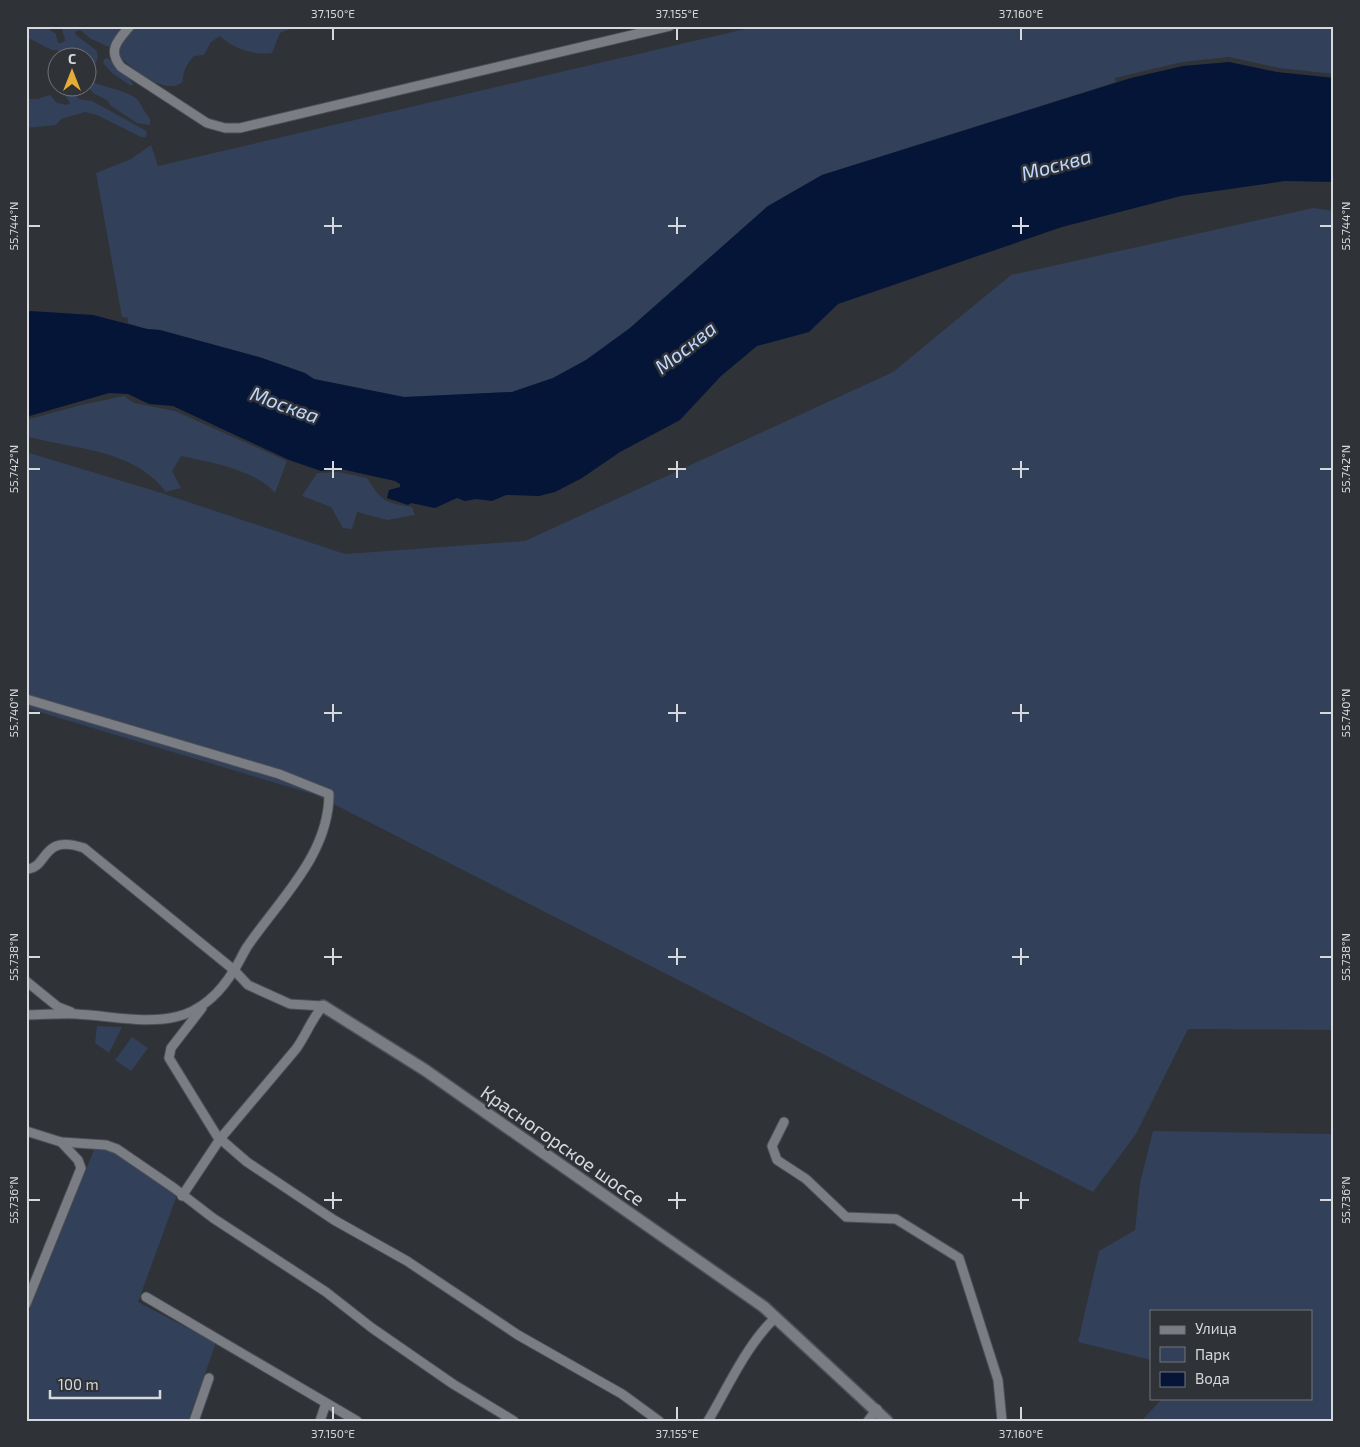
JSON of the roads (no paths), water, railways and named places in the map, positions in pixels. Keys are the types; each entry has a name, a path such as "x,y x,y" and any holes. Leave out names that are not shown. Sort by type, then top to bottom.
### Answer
{"street":[{"path":"130,26 115,43 113,50 116,61 121,66 207,123 225,128 240,128 670,26"},
{"path":"26,699 280,774 329,794 329,811 312,857 247,948 221,990 202,1008 171,1048 169,1058 220,1139 248,1162 334,1220 407,1261 518,1335 622,1394 659,1421"},
{"path":"26,869 35,867 50,848 57,845 72,844 84,848 234,970 248,985 290,1004 324,1006"},
{"path":"26,981 58,1006 77,1014"},
{"path":"309,999 324,1006"},
{"path":"182,1196 220,1139 296,1049 316,1014 324,1006"},
{"name":"Красногорское шоссе","path":"324,1006 425,1070 764,1307 877,1409 887,1421"},
{"path":"26,1015 77,1014 140,1020 161,1019 202,1008"},
{"path":"784,1122 772,1146 777,1160 806,1179 846,1217 896,1219 959,1258 998,1380 1002,1421"},
{"path":"26,1131 61,1142 106,1145 117,1149 174,1188 182,1196 326,1292 372,1328 453,1384 514,1421"},
{"path":"26,1304 81,1168 78,1160 61,1142"},
{"path":"146,1297 357,1421"},
{"path":"708,1421 745,1359 765,1329 776,1317"},
{"path":"194,1421 209,1378"},
{"path":"320,1421 326,1402"},
{"path":"868,1421 877,1409"}],"water":[{"name":"Москва","path":"1229,62 1277,72 1334,78 1334,182 1285,181 1181,196 1062,227 838,304 809,332 757,346 721,376 680,420 620,452 582,478 555,492 539,496 506,495 492,501 476,499 465,501 457,498 435,508 411,503 408,505 387,498 389,490 400,487 400,484 395,481 341,469 321,471 289,460 173,406 149,404 128,394 109,393 26,417 26,312 30,311 93,315 147,329 160,330 259,357 305,373 314,379 404,397 512,392 553,378 586,360 630,328 768,206 822,175 1131,78 1183,66"}]}
